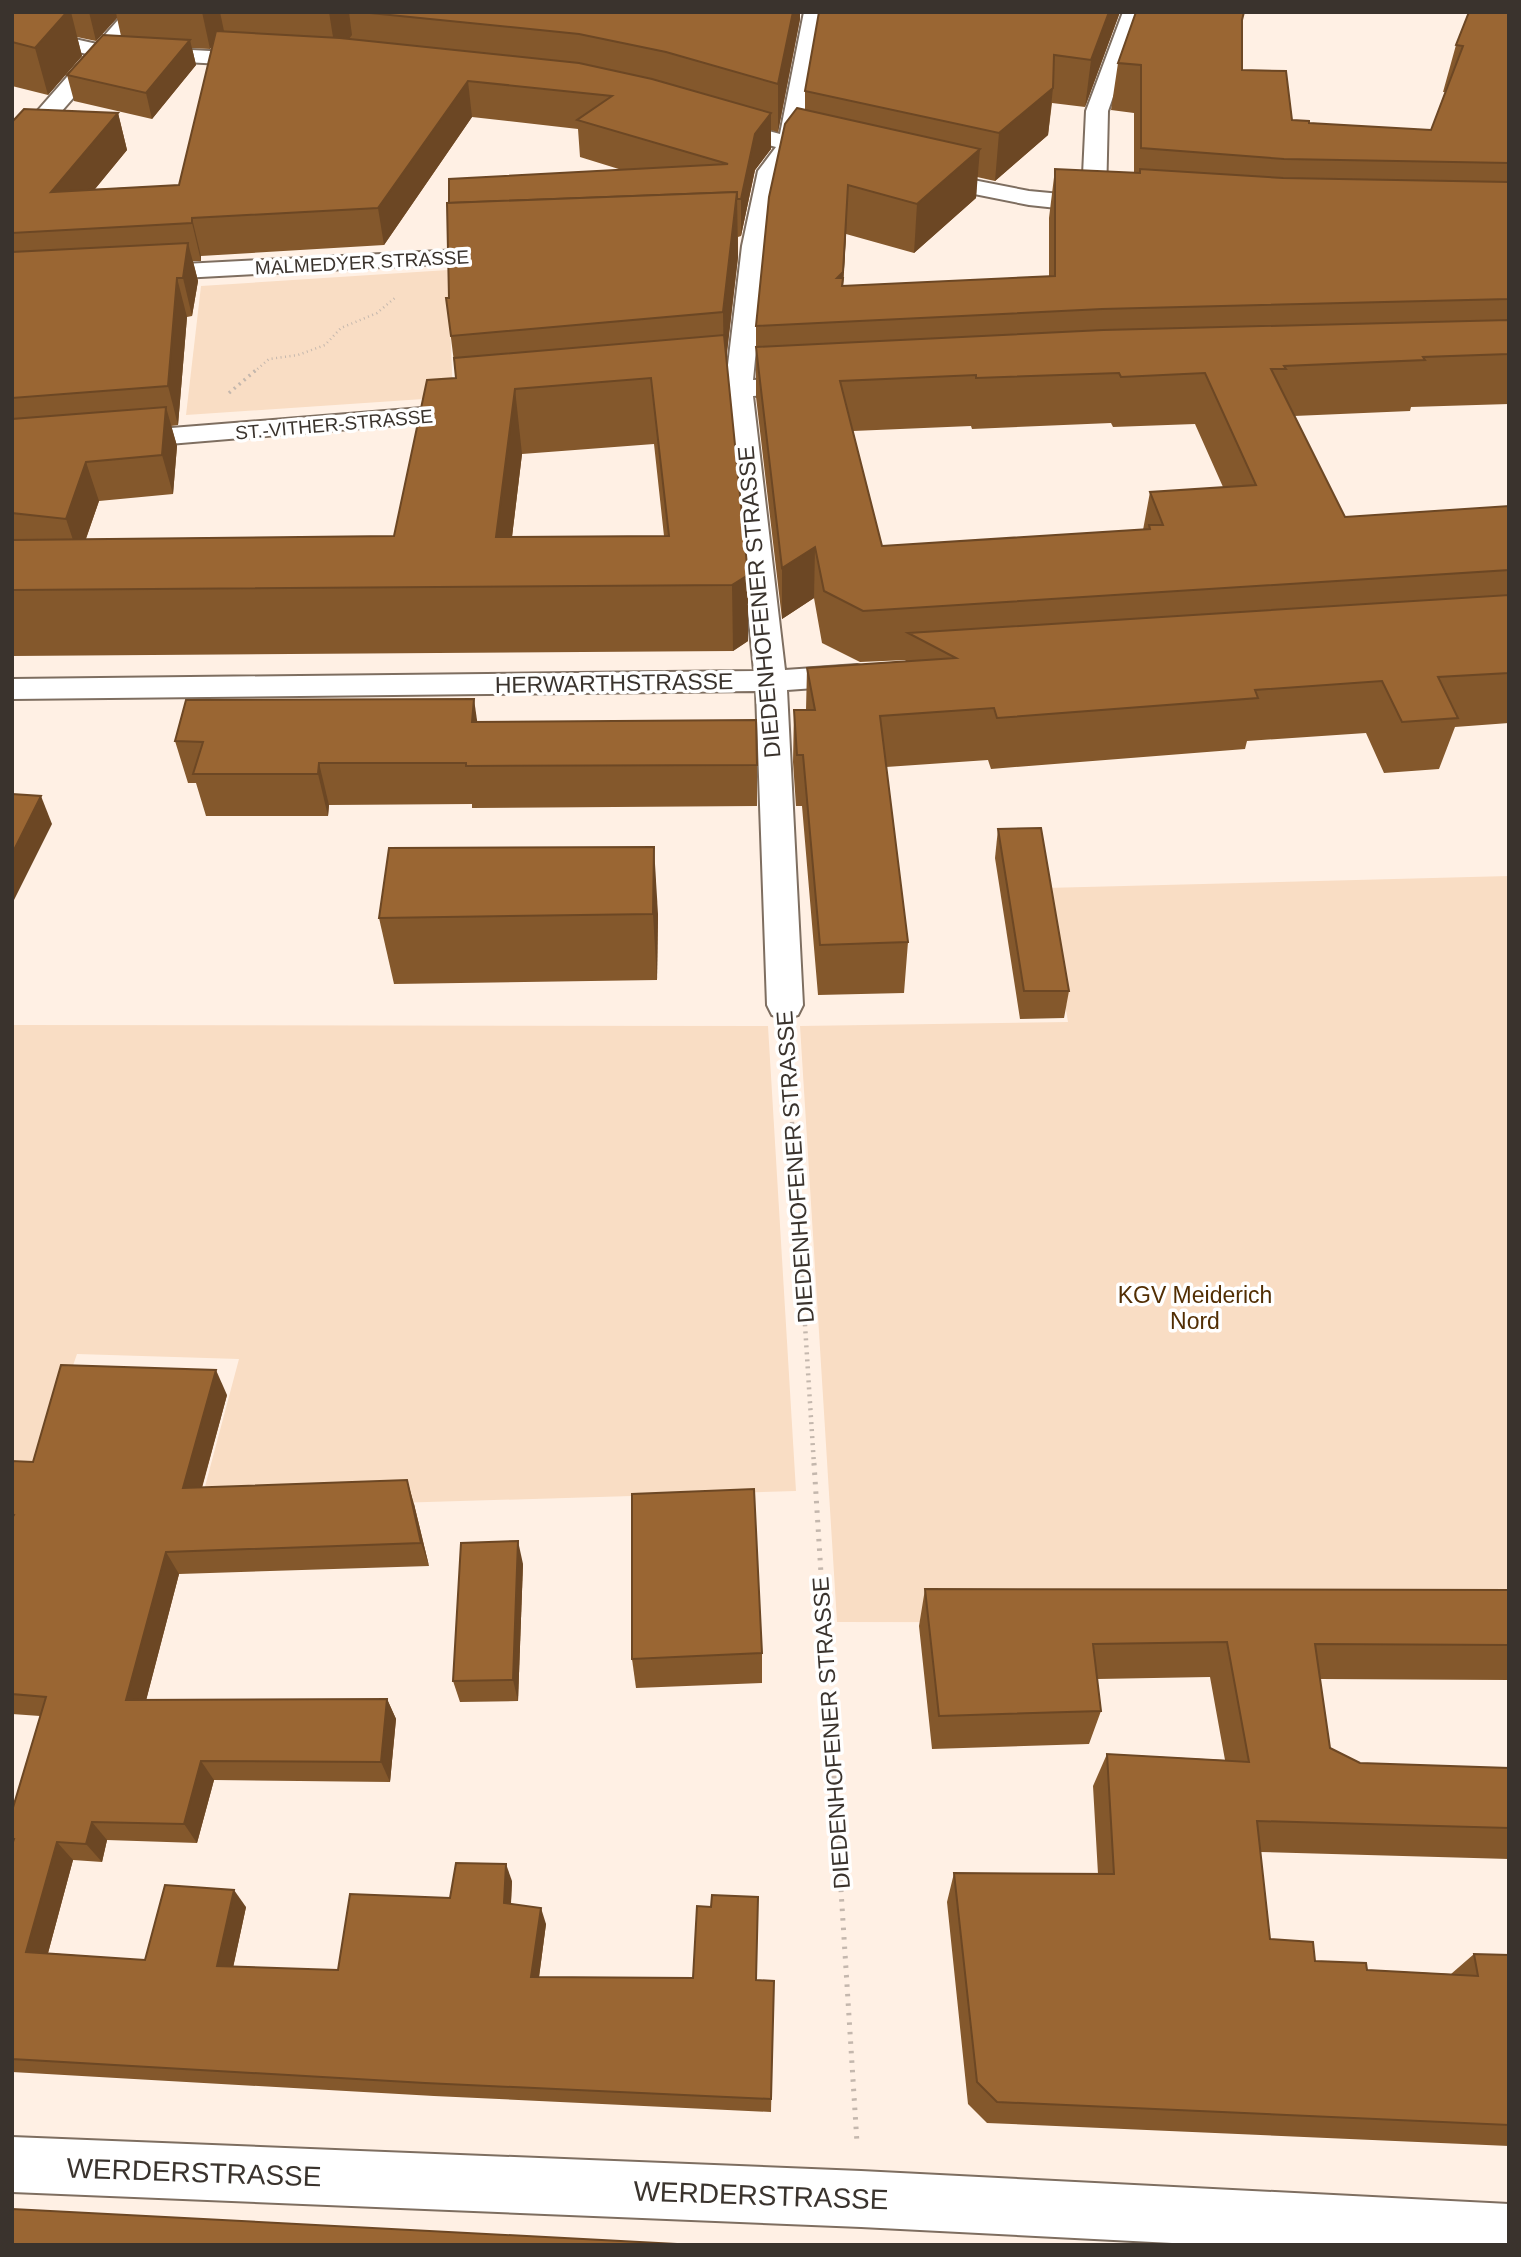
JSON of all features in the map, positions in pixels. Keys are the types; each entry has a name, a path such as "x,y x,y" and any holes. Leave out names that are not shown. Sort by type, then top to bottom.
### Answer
{"street":[{"path":"12,154 136,12"},
{"path":"789,145 814,12"},
{"path":"1094,205 1097,111 1133,12"},
{"path":"12,31 101,51 287,61"},
{"path":"698,118 789,145 853,160"},
{"name":"DIEDENHOFENER STRASSE","path":"785,1005 771,681 739,388 741,247 769,171 789,145"},
{"path":"904,173 1029,198 1122,207"},
{"name":"MALMEDYER STRASSE","path":"127,274 527,254"},
{"path":"656,396 835,383"},
{"name":"ST.-VITHER-STRASSE","path":"92,443 503,409"},
{"name":"HERWARTHSTRASSE","path":"12,689 771,681 882,674"},
{"name":"WERDERSTRASSE","path":"12,2164 861,2199 1509,2232"}],"path":[{"path":"212,434 216,406 269,359 298,355 325,345 341,328 377,313 426,272 435,258"},
{"name":"DIEDENHOFENER STRASSE","path":"785,1005 861,2199"}],"green space":[{"path":"448,270 453,397 186,415 201,286"},
{"name":"KGV Meiderich Nord","path":"1509,876 1509,1623 837,1622 800,1026 1068,1022 1045,888"},
{"path":"12,1025 768,1026 796,1491 199,1509 239,1359 77,1354 33,1481 12,1480"}],"building":[{"path":"12,12 67,12 35,48 12,42"},
{"path":"360,12 793,12 778,84 666,52 579,34"},
{"path":"819,12 1109,12 1091,60 1054,55 1053,88 999,133 805,91"},
{"path":"1136,12 1244,12 1242,70 1286,71 1292,120 1431,130 1463,46 1456,45 1469,12 1509,12 1509,163 1284,159 1141,148 1141,65 1118,63"},
{"path":"216,31 340,38 579,63 652,79 771,113 755,134 741,199 737,199 737,192 449,203 449,179 728,164 577,120 612,96 468,81 378,208 192,218 192,223 12,233 12,122 24,109 118,113 51,192 179,185"},
{"path":"103,35 190,40 146,93 67,75"},
{"path":"797,108 980,149 917,204 848,185 843,272 837,278 843,278 842,286 1055,276 1055,169 1140,173 1140,169 1283,178 1509,182 1509,299 1102,309 756,326 769,197 785,124"},
{"path":"737,192 723,312 451,336 446,298 449,298 447,203"},
{"path":"188,243 183,278 177,278 168,386 12,398 12,252"},
{"path":"1509,320 1509,354 1423,357 1425,360 1284,366 1286,369 1271,369 1345,517 1509,506 1509,570 863,611 824,591 815,547 782,568 756,347 1103,330","holes":["1119,373 1121,377 1205,373 1256,485 1150,492 1163,525 1149,525 1150,529 882,546 840,381 976,375 976,378"]},
{"path":"724,335 748,575 732,585 12,590 12,540 394,536 427,380 456,378 454,358","holes":["651,378 669,536 496,537 515,389"]},
{"path":"166,407 162,455 86,462 66,519 12,513 12,419"},
{"path":"1509,595 1509,673 1438,677 1458,718 1402,722 1382,681 1255,690 1258,698 997,718 994,708 880,716 908,942 820,945 803,755 797,755 794,710 815,710 807,668 956,658 908,633"},
{"path":"474,699 472,722 756,720 757,765 466,766 466,763 319,763 318,774 193,774 203,742 175,741 186,700"},
{"path":"12,794 41,796 12,854"},
{"path":"1041,828 1069,991 1024,991 998,829"},
{"path":"654,847 653,914 379,918 389,848"},
{"path":"61,1365 216,1370 183,1488 407,1480 421,1543 166,1552 126,1700 387,1699 381,1762 201,1761 184,1824 92,1822 86,1844 57,1842 26,1952 145,1960 165,1885 234,1890 217,1966 338,1970 350,1894 450,1898 456,1863 506,1864 504,1903 541,1908 531,1977 693,1978 697,1906 711,1907 712,1895 758,1897 756,1980 774,1981 771,2099 425,2083 12,2059 12,1811 46,1697 12,1694 12,1461 33,1462"},
{"path":"754,1489 762,1653 632,1659 632,1494"},
{"path":"518,1541 513,1680 453,1681 461,1543"},
{"path":"925,1589 1509,1590 1509,1645 1315,1644 1330,1748 1360,1763 1509,1768 1509,1828 1257,1821 1270,1939 1313,1942 1315,1961 1366,1963 1367,1970 1478,1976 1474,1954 1509,1955 1509,2125 997,2102 977,2082 954,1873 1114,1874 1107,1754 1249,1762 1227,1642 1093,1644 1101,1711 939,1716"},
{"path":"12,2209 696,2245 12,2245"}]}
